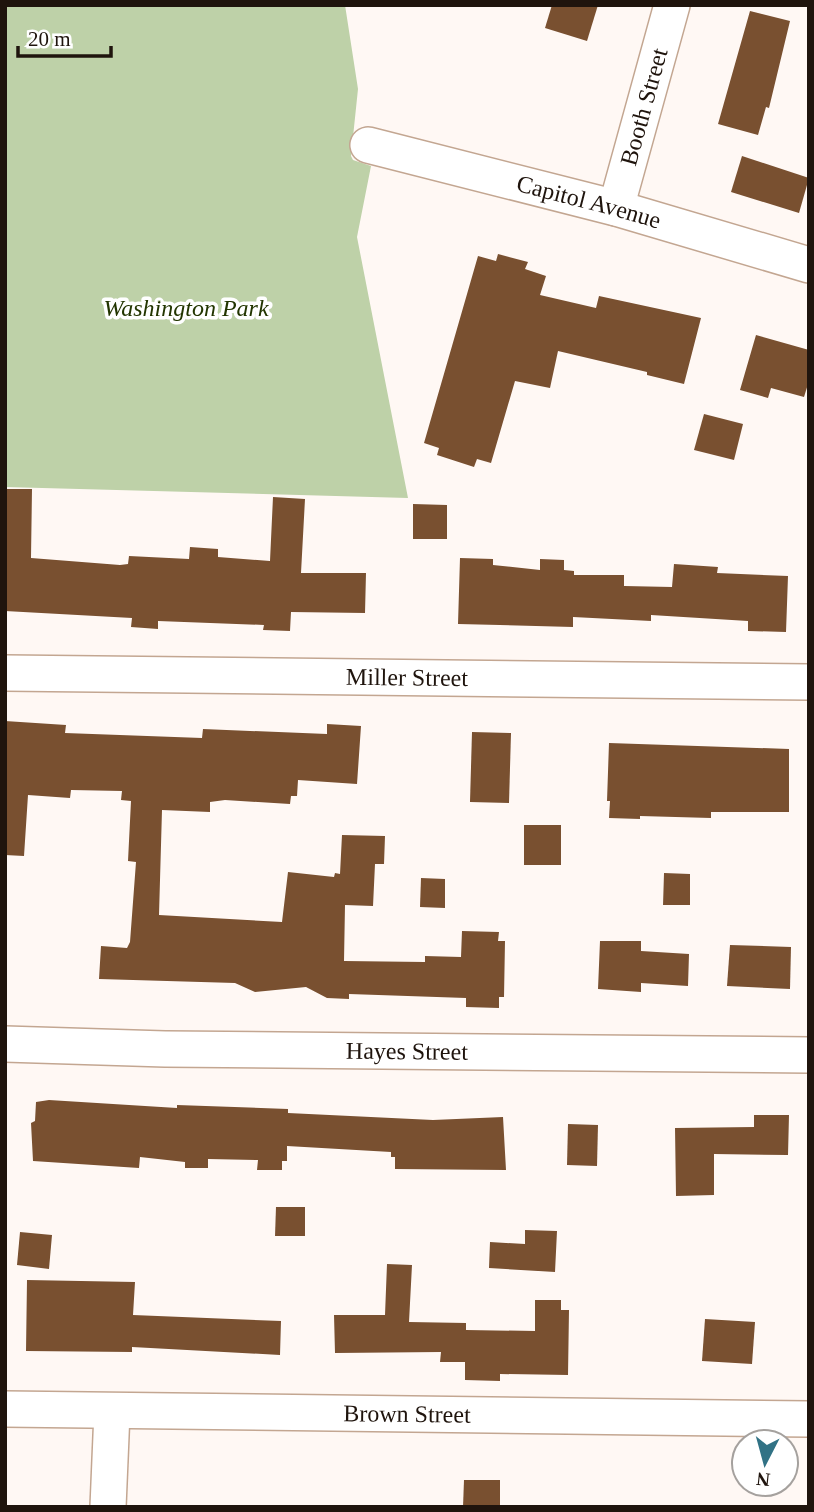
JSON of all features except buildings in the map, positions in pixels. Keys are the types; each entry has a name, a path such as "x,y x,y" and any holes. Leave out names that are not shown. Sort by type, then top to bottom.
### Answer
{"street":[{"name":"Booth Street","path":"615,208 673,5"},
{"name":"Capitol Avenue","path":"368,145 615,208 809,265"},
{"name":"Miller Street","path":"5,673 809,682"},
{"name":"Hayes Street","path":"5,1044 165,1049 809,1055"},
{"name":"Brown Street","path":"5,1409 809,1419"},
{"path":"108,1507 112,1412"}],"green space":[{"name":"Washington Park","path":"5,5 345,5 358,89 351,156 353,160 371,166 357,237 408,498 5,487"}]}
